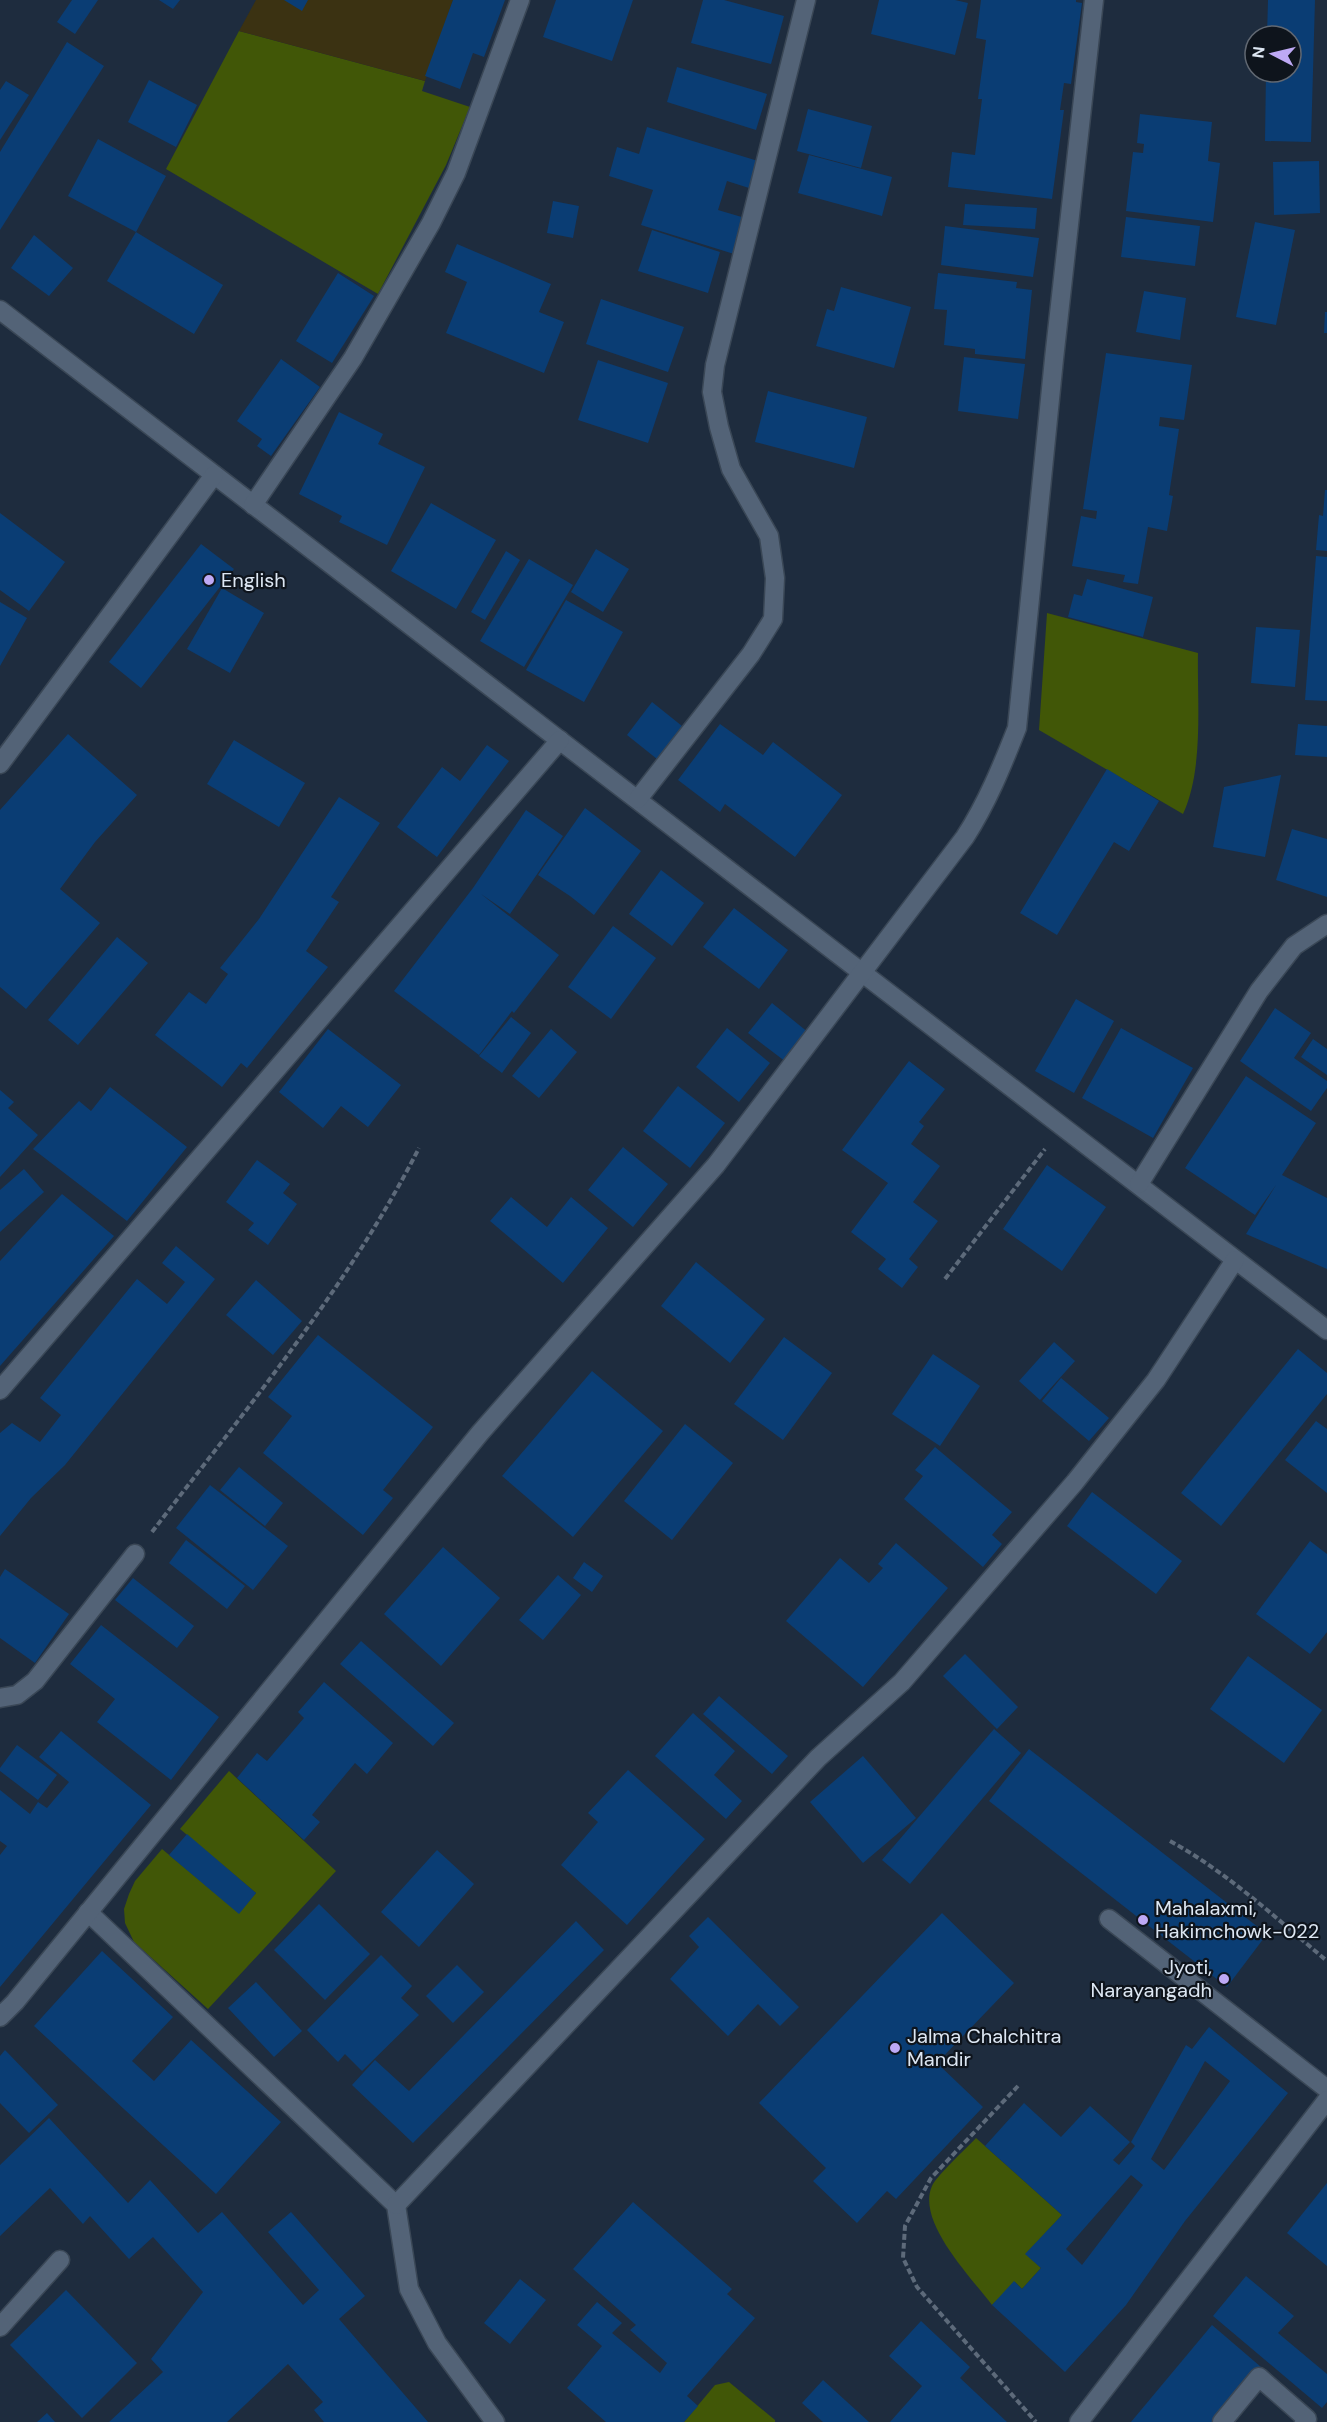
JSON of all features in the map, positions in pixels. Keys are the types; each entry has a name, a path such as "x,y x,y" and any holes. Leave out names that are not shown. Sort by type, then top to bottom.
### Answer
{"street":[{"path":"253,505 353,358 431,223 456,173 520,0"},
{"path":"638,799 751,654 773,619 775,578 769,536 731,469 712,392 715,365 806,0"},
{"path":"0,2017 15,2002 480,1433 716,1165 965,837 981,811 1017,728 1055,347 1094,0"},
{"path":"0,310 1327,1330"},
{"path":"0,764 214,475"},
{"path":"0,1390 560,740"},
{"path":"1139,1184 1259,991 1294,946 1327,924"},
{"path":"396,2205 818,1758 902,1682 1075,1482 1156,1380 1234,1260"},
{"path":"0,1698 16,1695 35,1681 135,1554"},
{"path":"88,1912 396,2205 409,2289 437,2343 495,2422"},
{"path":"1109,1919 1327,2089"},
{"path":"1080,2422 1327,2100"},
{"path":"0,2328 60,2260"},
{"path":"1222,2422 1259,2378 1307,2419 1304,2422"}],"path":[{"path":"945,1279 1063,1126"},
{"path":"135,1554 304,1334 395,1195 419,1149"},
{"path":"1170,1841 1190,1852 1245,1892 1327,1960"},
{"path":"1018,2086 931,2178 905,2226 903,2258 917,2287 1036,2422"}],"green space":[{"path":"239,31 425,81 422,91 470,107 446,165 378,294 166,169"},
{"path":"1047,613 1198,653 1197,756 1190,796 1183,814 1039,730"},
{"path":"229,1771 336,1871 208,2009 134,1942 125,1923 124,1909 135,1881 162,1849 239,1913 256,1893 180,1829"},
{"path":"976,2138 1062,2215 1026,2254 1041,2268 1022,2289 1015,2282 992,2305 948,2249 932,2216 929,2200 935,2181"},
{"path":"729,2382 775,2422 684,2422 715,2385"}],"sand":[{"path":"256,0 453,0 425,81 239,31"}],"building":[{"path":"72,0 98,0 75,34 57,22"},
{"path":"159,0 180,0 173,9"},
{"path":"284,0 308,0 302,11"},
{"path":"453,0 505,0 484,57 473,53 460,89 425,76"},
{"path":"556,0 633,0 612,61 543,37"},
{"path":"703,0 724,0 784,16 771,64 691,43"},
{"path":"879,0 955,0 968,3 955,55 871,34"},
{"path":"981,0 1076,0 1082,3 1071,84 1064,83 1060,110 1064,110 1052,199 948,187 952,152 975,155 982,99 978,99 986,40 976,38"},
{"path":"1268,0 1315,0 1311,142 1265,141 1266,84 1303,84 1303,24 1267,24"},
{"path":"67,42 104,66 0,230 0,152"},
{"path":"677,67 767,94 756,130 667,102"},
{"path":"149,80 197,105 176,147 128,122"},
{"path":"6,81 29,95 0,140 0,90"},
{"path":"808,109 872,126 861,168 797,151"},
{"path":"1140,114 1212,122 1208,161 1220,163 1213,222 1126,211 1133,152 1143,153 1144,144 1137,143"},
{"path":"647,127 758,161 749,188 727,181 718,210 745,218 734,254 641,225 653,190 609,176 617,147 639,154"},
{"path":"98,139 166,176 136,232 68,196"},
{"path":"809,155 892,177 882,216 798,193"},
{"path":"1319,161 1320,213 1274,215 1273,162"},
{"path":"553,201 579,206 573,238 547,233"},
{"path":"965,204 1037,208 1035,229 963,225"},
{"path":"1126,217 1200,226 1195,266 1121,257"},
{"path":"1255,222 1295,230 1276,325 1236,317"},
{"path":"945,226 1039,238 1033,277 941,265"},
{"path":"652,230 720,252 708,293 638,271"},
{"path":"136,232 223,285 194,334 107,281"},
{"path":"34,235 73,268 49,296 11,268"},
{"path":"457,244 551,284 539,312 564,322 544,373 446,333 467,282 445,272"},
{"path":"338,273 374,296 332,363 296,341"},
{"path":"938,273 1017,282 1016,288 1032,290 1025,359 975,354 975,349 944,345 947,310 934,309"},
{"path":"841,287 911,307 894,368 816,346 827,309 834,311"},
{"path":"1144,291 1186,298 1180,340 1136,332"},
{"path":"601,299 684,327 668,372 586,344"},
{"path":"1325,312 1327,312 1327,333 1324,333"},
{"path":"1106,353 1192,365 1184,420 1160,417 1159,426 1179,429 1169,495 1173,496 1167,531 1148,527 1138,584 1123,582 1125,575 1072,566 1081,516 1096,519 1097,511 1083,509"},
{"path":"964,357 1025,364 1018,419 958,411"},
{"path":"281,359 320,387 271,456 257,446 262,439 237,421"},
{"path":"598,360 668,383 648,443 578,420"},
{"path":"768,391 867,417 854,468 755,442"},
{"path":"339,412 383,434 378,444 425,467 387,545 339,522 342,516 299,494"},
{"path":"1325,490 1327,490 1327,551 1316,550 1319,515 1323,516"},
{"path":"431,503 496,540 456,609 391,571"},
{"path":"0,513 65,562 29,611 0,590"},
{"path":"201,544 234,569 141,688 109,662"},
{"path":"596,549 629,569 603,612 571,592"},
{"path":"506,551 520,560 485,620 471,612"},
{"path":"1316,556 1327,557 1327,701 1305,700"},
{"path":"529,559 573,585 524,667 480,641"},
{"path":"1087,579 1153,597 1143,637 1068,617 1074,594 1082,596"},
{"path":"222,588 264,613 230,673 187,649"},
{"path":"566,600 623,632 584,702 526,670"},
{"path":"0,602 27,618 0,666"},
{"path":"1256,627 1300,630 1295,687 1251,683"},
{"path":"652,702 682,726 657,759 627,735"},
{"path":"720,724 763,755 773,742 842,795 795,857 725,804 720,812 678,780"},
{"path":"1298,724 1327,726 1327,757 1295,755"},
{"path":"68,734 137,795 95,842 60,889 100,923 26,1009 0,987 0,810"},
{"path":"234,740 305,783 279,827 207,784"},
{"path":"487,745 509,761 437,857 397,827 442,767 460,781"},
{"path":"1107,769 1159,801 1129,851 1114,842 1057,935 1020,913"},
{"path":"1281,775 1265,857 1213,847 1224,787"},
{"path":"339,797 380,823 331,897 339,902 306,951 328,967 247,1068 241,1063 222,1087 155,1035 189,992 206,1004 228,974 220,968 259,919"},
{"path":"585,808 641,851 594,915 538,875"},
{"path":"526,810 563,836 510,914 481,894 559,955 479,1055 394,991 473,888"},
{"path":"1292,829 1327,839 1327,897 1276,880"},
{"path":"661,870 704,903 672,946 629,914"},
{"path":"734,908 788,950 759,989 703,947"},
{"path":"613,926 656,958 611,1019 568,987"},
{"path":"117,937 148,963 78,1045 48,1020"},
{"path":"1076,999 1114,1021 1074,1093 1035,1071"},
{"path":"772,1003 809,1033 786,1062 748,1033"},
{"path":"1275,1008 1311,1033 1294,1058 1327,1081 1327,1088 1311,1111 1240,1061"},
{"path":"511,1017 531,1033 502,1073 479,1056"},
{"path":"727,1028 770,1063 739,1102 696,1067"},
{"path":"1121,1028 1193,1068 1153,1138 1082,1098"},
{"path":"328,1029 401,1085 368,1127 341,1106 323,1128 279,1092"},
{"path":"551,1029 577,1052 539,1098 512,1076"},
{"path":"1313,1039 1327,1049 1327,1075 1301,1057"},
{"path":"909,1061 945,1089 919,1122 924,1126 911,1144 940,1166 913,1202 938,1221 909,1259 918,1267 902,1288 878,1269 886,1259 851,1232 888,1183 842,1150"},
{"path":"1246,1076 1316,1123 1282,1175 1327,1198 1327,1269 1246,1234 1276,1185 1255,1215 1185,1168"},
{"path":"678,1086 725,1123 690,1168 643,1131"},
{"path":"110,1087 187,1147 127,1221 33,1149 79,1101 91,1111"},
{"path":"0,1090 14,1102 8,1108 38,1135 0,1177"},
{"path":"623,1147 668,1184 633,1227 588,1190"},
{"path":"257,1160 290,1184 283,1193 297,1204 268,1245 248,1230 254,1223 226,1202"},
{"path":"1047,1165 1106,1207 1062,1271 1003,1229"},
{"path":"24,1169 44,1192 0,1232 0,1190"},
{"path":"62,1194 114,1236 0,1366 0,1261"},
{"path":"511,1197 547,1227 571,1197 608,1228 563,1283 490,1221"},
{"path":"176,1246 215,1279 65,1465 31,1498 0,1536 0,1433 12,1423 40,1442 61,1415 40,1398 137,1279 167,1304 185,1282 162,1263"},
{"path":"696,1262 765,1319 730,1363 661,1306"},
{"path":"256,1280 302,1321 273,1355 226,1315"},
{"path":"318,1335 433,1427 383,1490 393,1498 363,1535 263,1453 292,1416 268,1397"},
{"path":"784,1337 832,1373 783,1440 734,1404"},
{"path":"1054,1342 1075,1361 1040,1400 1019,1381"},
{"path":"1298,1349 1327,1373 1327,1394 1221,1526 1181,1493"},
{"path":"933,1354 980,1386 940,1446 892,1414"},
{"path":"592,1371 663,1431 573,1537 502,1476"},
{"path":"1061,1378 1109,1418 1089,1441 1042,1401"},
{"path":"1316,1421 1327,1429 1327,1493 1285,1460"},
{"path":"685,1424 733,1463 672,1540 624,1501"},
{"path":"935,1447 1012,1512 992,1535 1002,1544 983,1567 904,1499 923,1476 915,1470"},
{"path":"239,1467 283,1503 265,1526 220,1490"},
{"path":"210,1485 288,1546 253,1590 176,1528"},
{"path":"1092,1492 1182,1561 1156,1594 1067,1526"},
{"path":"186,1540 245,1586 227,1609 169,1563"},
{"path":"1310,1541 1327,1554 1327,1632 1310,1654 1256,1614"},
{"path":"896,1543 948,1588 863,1687 786,1621 840,1558 869,1583 883,1568 878,1564"},
{"path":"443,1547 500,1598 441,1666 384,1614"},
{"path":"584,1562 603,1576 592,1592 573,1578"},
{"path":"5,1569 69,1614 35,1663 0,1638 0,1577"},
{"path":"558,1575 581,1595 543,1640 519,1620"},
{"path":"133,1578 194,1626 177,1648 115,1600"},
{"path":"101,1625 219,1717 171,1780 97,1722 115,1699 70,1664"},
{"path":"361,1641 454,1723 433,1746 340,1664"},
{"path":"965,1654 1018,1707 997,1729 943,1676"},
{"path":"1248,1656 1322,1710 1284,1763 1210,1709"},
{"path":"324,1682 393,1743 367,1774 355,1763 312,1815 320,1822 304,1840 237,1778 257,1753 267,1761 304,1718 298,1712"},
{"path":"719,1696 788,1756 772,1774 703,1714"},
{"path":"693,1713 735,1751 714,1775 742,1801 726,1819 655,1756"},
{"path":"994,1729 1021,1753 910,1884 882,1860"},
{"path":"61,1731 151,1805 0,1987 0,1855 7,1846 0,1841 0,1790 30,1814 38,1802 47,1808 69,1782 39,1757"},
{"path":"17,1745 57,1775 38,1800 0,1771"},
{"path":"1029,1749 1267,1934 1227,1987 989,1801"},
{"path":"863,1756 916,1818 863,1863 810,1802"},
{"path":"628,1770 705,1839 627,1925 561,1865 598,1822 588,1813"},
{"path":"187,1834 256,1893 239,1914 169,1855"},
{"path":"437,1850 474,1884 419,1947 381,1912"},
{"path":"319,1904 370,1954 325,2000 274,1950"},
{"path":"942,1913 1014,1983 937,2063 983,2107 896,2199 887,2191 857,2223 813,2181 826,2168 759,2103"},
{"path":"708,1917 799,2007 780,2026 758,2004 728,2036 670,1979 699,1947 689,1936"},
{"path":"576,1921 604,1950 413,2143 352,2085 375,2060 409,2091"},
{"path":"102,1951 173,2017 132,2061 154,2081 191,2040 281,2122 216,2194 34,2026"},
{"path":"381,1955 412,1986 401,1998 419,2015 362,2071 345,2054 338,2062 307,2030"},
{"path":"457,1965 484,1992 453,2023 426,1996"},
{"path":"256,1982 302,2031 274,2057 228,2008"},
{"path":"1209,2027 1288,2093 1185,2221 1126,2305 1065,2372 992,2305 1014,2281 1022,2289 1041,2268 1025,2254 1062,2215 985,2146 1024,2103 1061,2137 1090,2106 1130,2142 1113,2160 1119,2165 1135,2146 1131,2142 1186,2045 1192,2049","holes":["1205,2061 1230,2081 1164,2170 1151,2159","1131,2175 1143,2185 1082,2265 1066,2249"]},
{"path":"5,2050 58,2105 29,2133 0,2103 0,2056"},
{"path":"49,2118 128,2203 150,2180 198,2233 222,2212 303,2305 319,2290 268,2232 291,2212 365,2296 339,2319 428,2422 324,2422 314,2410 323,2402 288,2364 227,2422 109,2422 163,2372 151,2359 203,2292 153,2237 129,2259 90,2216 83,2224 50,2188 0,2236 0,2165"},
{"path":"1327,2183 1327,2266 1287,2233"},
{"path":"633,2202 732,2289 727,2294 755,2318 687,2396 698,2406 684,2422 606,2422 567,2388 602,2346 577,2325 597,2302 622,2323 612,2333 660,2373 667,2363 630,2330 636,2325 573,2269"},
{"path":"1246,2276 1294,2316 1278,2333 1327,2374 1327,2402 1322,2408 1213,2316"},
{"path":"520,2279 546,2300 510,2344 484,2323"},
{"path":"66,2290 137,2363 82,2418 10,2345"},
{"path":"921,2321 970,2367 960,2378 1007,2422 890,2422 922,2386 889,2356"},
{"path":"1212,2325 1261,2367 1214,2422 1131,2422"},
{"path":"823,2380 869,2422 823,2422 802,2403"},
{"path":"47,2413 55,2422 37,2422"}],"place":[{"name":"English","path":"209,580"},
{"name":"Mahalaxmi, Hakimchowk-022","path":"1143,1920"},
{"name":"Jyoti, Narayangadh","path":"1224,1979"},
{"name":"Jalma Chalchitra Mandir","path":"895,2048"}]}
